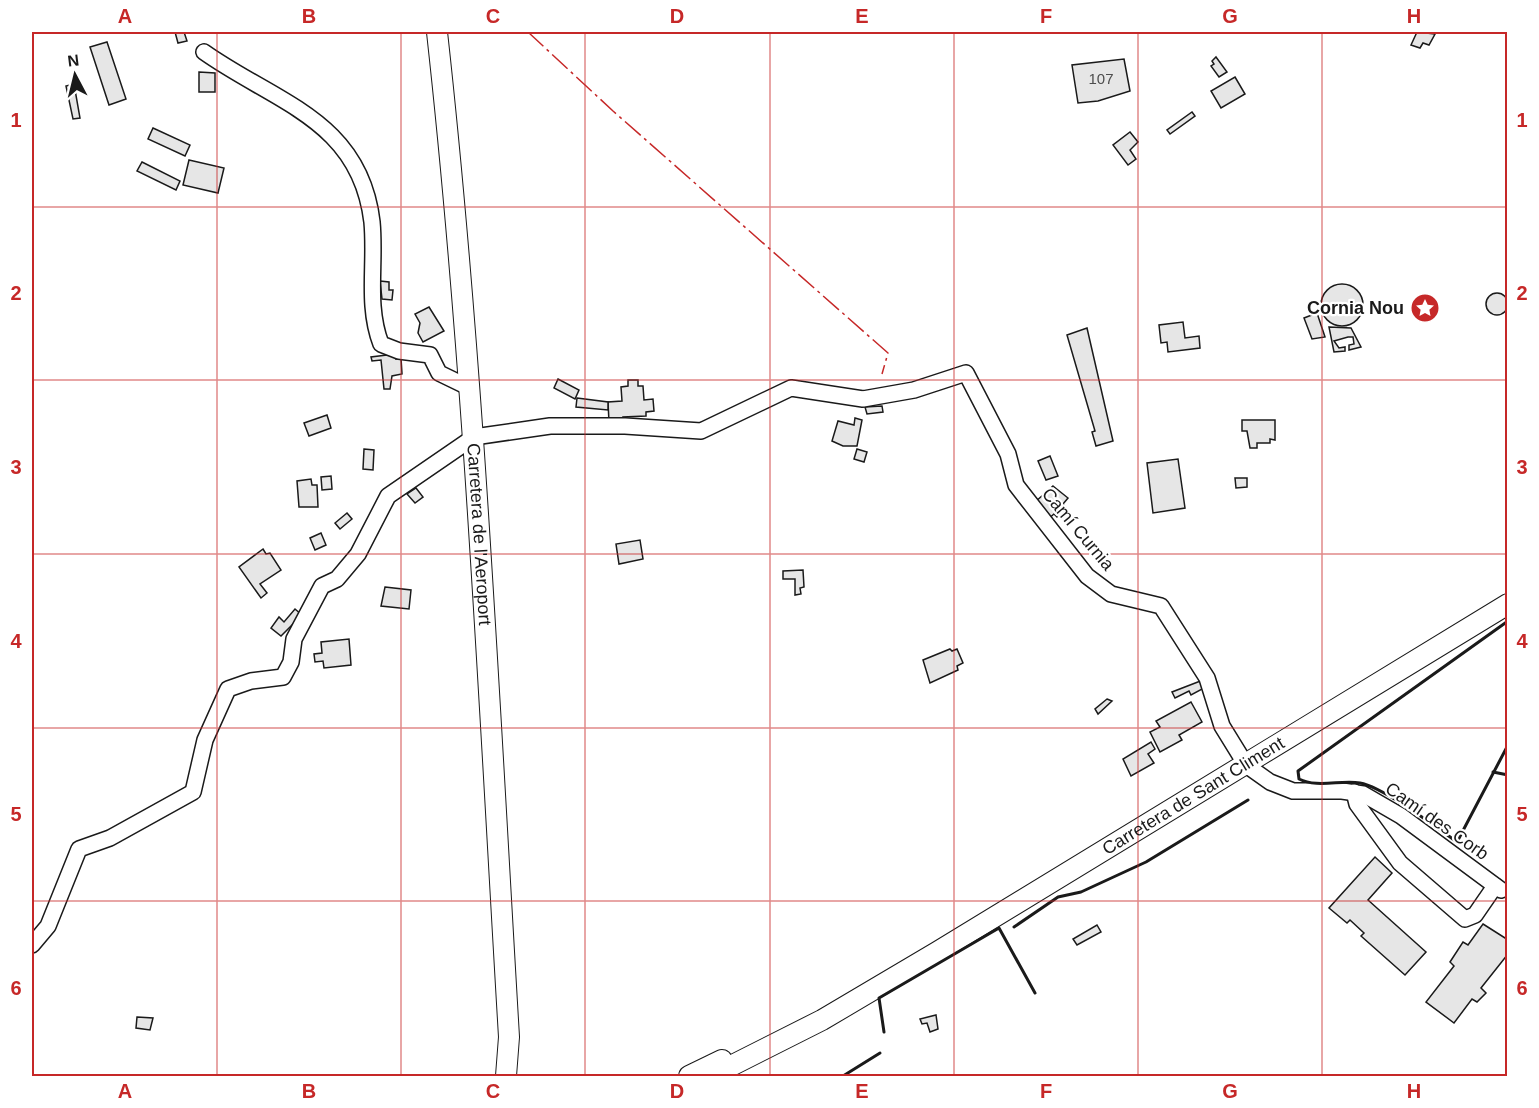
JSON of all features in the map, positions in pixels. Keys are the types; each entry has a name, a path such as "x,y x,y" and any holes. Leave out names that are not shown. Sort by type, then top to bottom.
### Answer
{"main road":[{"name":"Carretera de l'Aeroport","path":"437,32 450,152 474,437 509,1037"},
{"name":"Carretera de Sant Climent","path":"857,996 1246,765 1508,604"},
{"path":"689,1077 817,1012 857,996"},
{"path":"711,1077 822,1020 857,996"},
{"path":"506,1077 509,1037"},
{"path":"509,1037 519,1077"}],"street":[{"path":"204,52 313,118 341,144 364,183 372,221 374,326 381,344 399,351 430,355 439,373 470,388"},
{"name":"Camí Curnia","path":"474,437 550,426 625,426 701,430 791,388 863,399 914,390 966,373 1008,454 1016,485 1087,576 1111,594 1161,606 1207,678 1222,726 1246,765"},
{"path":"32,945 48,926 79,849 110,838 193,792 205,740 228,689 251,681 283,676 291,662 294,639 322,586 337,579 358,554 388,496 474,437"},
{"name":"Camí des Corb","path":"1246,765 1270,782 1293,791 1354,792 1363,794 1401,816 1498,888 1476,915 1465,919 1400,863 1357,804 1354,792"}],"building":[{"path":"175,32 184,32 187,41 178,43"},
{"path":"1417,32 1435,34 1429,45 1423,43 1420,48 1411,45"},
{"path":"107,42 126,99 109,105 90,47"},
{"path":"1216,57 1227,72 1219,77 1211,66"},
{"path":"1124,59 1130,91 1098,101 1078,103 1072,65"},
{"path":"199,72 215,73 215,92 199,92"},
{"path":"1235,77 1245,94 1221,108 1211,91"},
{"path":"74,84 80,118 73,119 66,86"},
{"path":"1192,112 1195,116 1170,134 1167,130"},
{"path":"153,128 190,145 185,156 148,139"},
{"path":"1130,132 1138,142 1130,150 1136,159 1128,165 1113,145"},
{"path":"189,160 224,168 218,193 183,185"},
{"path":"142,162 180,181 176,190 137,171"},
{"path":"380,281 389,282 389,290 393,290 392,300 382,299"},
{"path":"1342,284 1350,285 1357,290 1362,297 1362,313 1357,320 1350,325 1342,326 1334,325 1327,320 1322,313 1321,305 1322,297 1327,290 1334,285"},
{"path":"1497,293 1505,296 1508,304 1505,312 1497,315 1489,312 1486,304 1489,296"},
{"path":"429,307 444,331 423,342 418,333 420,323 415,314"},
{"path":"1317,313 1325,337 1312,339 1304,318"},
{"path":"1183,322 1185,338 1199,336 1200,348 1168,352 1167,342 1161,343 1159,325"},
{"path":"1329,327 1351,328 1361,347 1349,350 1349,345 1354,344 1353,337 1348,337 1334,341 1339,348 1345,347 1345,351 1334,352"},
{"path":"1087,328 1113,441 1096,446 1092,432 1095,431 1067,335"},
{"path":"395,354 396,359 401,358 402,374 392,376 390,389 384,389 381,360 372,361 371,357"},
{"path":"558,379 579,390 575,399 554,388"},
{"path":"628,380 638,380 638,386 643,386 644,400 653,399 654,411 646,412 646,416 623,417 624,423 609,422 608,402 622,401 621,387 628,386"},
{"path":"577,398 608,402 608,410 576,407"},
{"path":"882,406 883,412 867,414 865,407"},
{"path":"327,415 331,428 309,436 304,423"},
{"path":"855,418 862,420 857,446 843,446 832,441 838,421 854,425"},
{"path":"1242,420 1275,420 1275,440 1270,439 1270,443 1257,443 1257,448 1250,448 1247,431 1242,431"},
{"path":"364,449 374,450 373,470 363,469"},
{"path":"857,449 867,452 864,462 854,459"},
{"path":"1050,456 1058,476 1046,480 1038,461"},
{"path":"1178,459 1185,508 1153,513 1147,463"},
{"path":"331,476 332,489 322,490 321,477"},
{"path":"1235,478 1247,478 1247,487 1236,488"},
{"path":"311,479 312,485 317,485 318,507 299,507 297,481"},
{"path":"1053,486 1068,498 1063,504 1066,508 1057,517 1054,514 1047,520 1034,503"},
{"path":"416,488 423,497 415,503 407,494"},
{"path":"347,513 352,519 340,529 335,523"},
{"path":"321,533 326,545 315,550 310,538"},
{"path":"640,540 643,559 619,564 616,544"},
{"path":"263,549 266,554 270,553 281,570 260,584 267,593 261,598 239,567"},
{"path":"803,570 804,587 800,588 801,594 795,595 795,579 783,579 783,571"},
{"path":"385,587 411,590 409,609 381,606"},
{"path":"295,609 302,615 281,636 271,628 279,617 284,622"},
{"path":"349,639 351,665 324,668 323,661 315,662 314,654 322,653 321,642"},
{"path":"950,649 952,651 957,649 963,663 957,666 958,670 930,683 923,660"},
{"path":"1203,680 1206,687 1191,695 1189,691 1175,698 1172,692"},
{"path":"1107,699 1112,701 1098,714 1095,709"},
{"path":"1191,702 1202,722 1179,735 1182,740 1160,752 1150,732 1160,727 1156,721"},
{"path":"1151,742 1155,749 1148,754 1154,763 1131,776 1123,759"},
{"path":"1375,857 1392,873 1368,900 1426,952 1405,975 1361,936 1364,933 1350,920 1347,923 1329,908"},
{"path":"1483,924 1505,938 1508,935 1508,954 1481,988 1486,993 1477,1002 1472,999 1454,1023 1426,1002 1454,966 1450,962 1463,942 1468,945"},
{"path":"1097,925 1101,932 1077,945 1073,939"},
{"path":"936,1015 938,1029 930,1032 927,1023 922,1024 920,1019"},
{"path":"137,1017 153,1018 150,1030 136,1028"}],"wall":[{"path":"1508,621 1298,771 1299,779 1313,783 1352,782 1370,786 1409,808 1457,842 1508,745"},
{"path":"1493,772 1508,775"},
{"path":"1014,927 1058,897 1081,892 1146,862 1248,800"},
{"path":"884,1032 879,998 999,928 1035,993"},
{"path":"843,1076 880,1053"}],"power":[{"path":"528,32 613,111 888,353 882,374"}],"place":[{"name":"Cornia Nou","path":"1425,308"}]}
